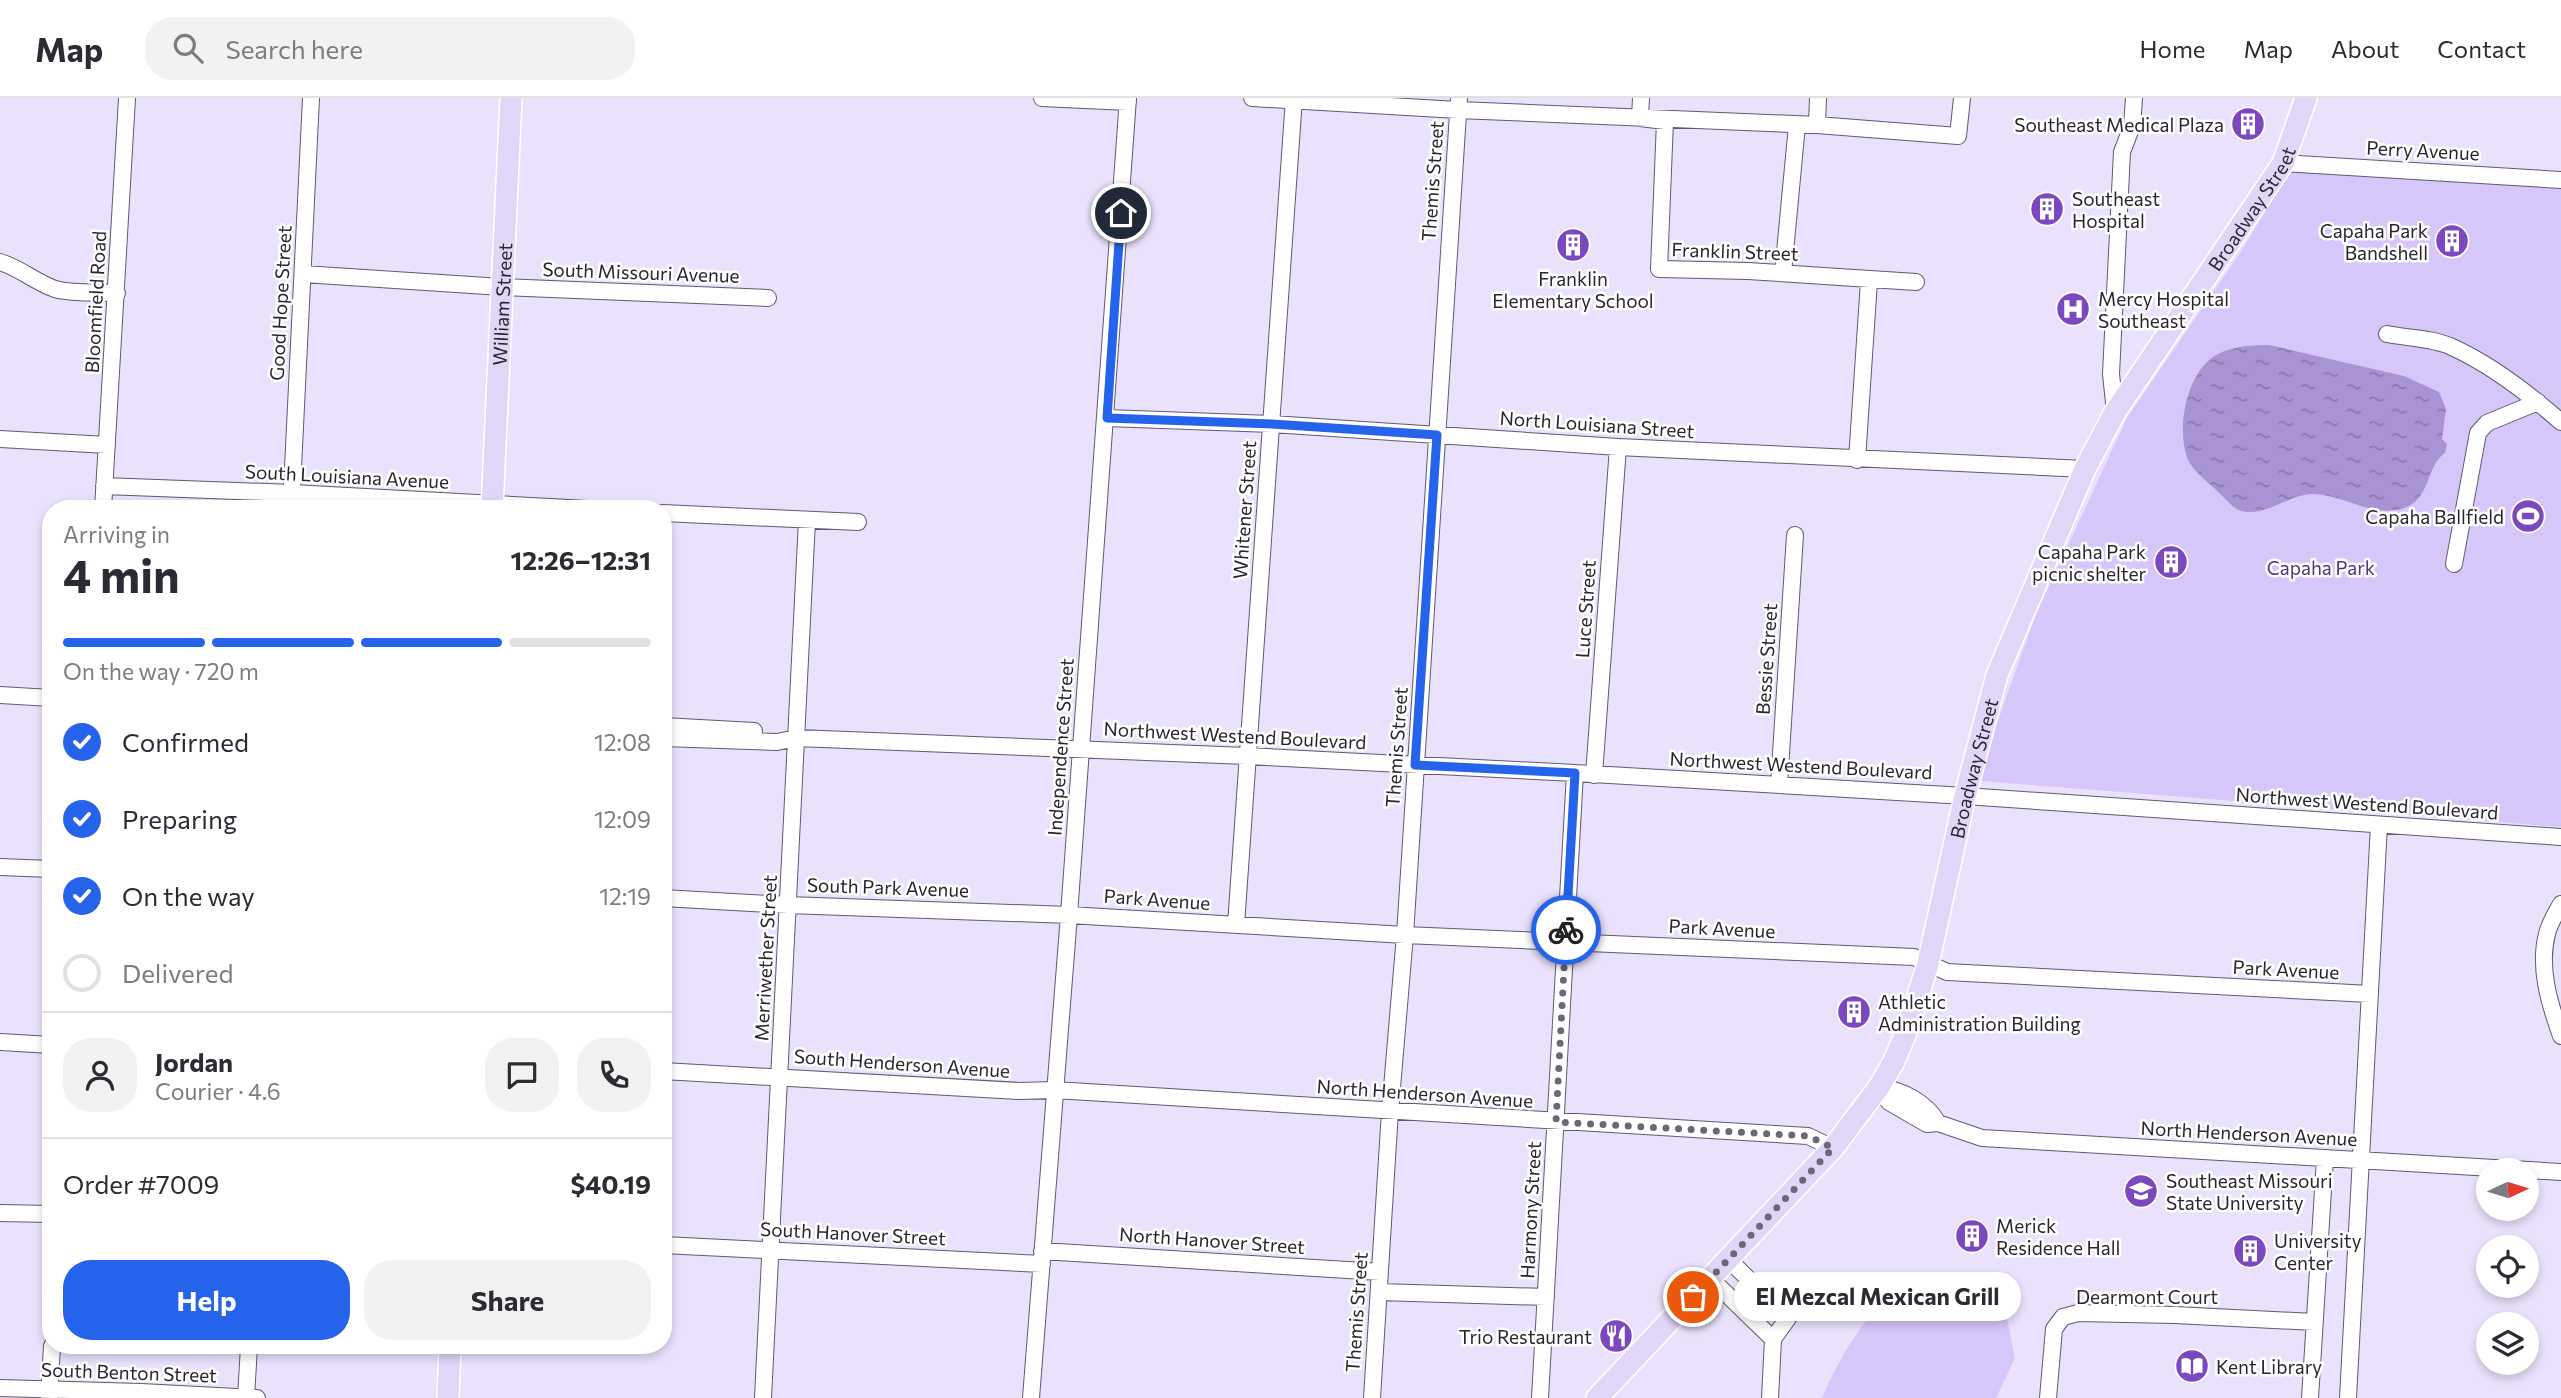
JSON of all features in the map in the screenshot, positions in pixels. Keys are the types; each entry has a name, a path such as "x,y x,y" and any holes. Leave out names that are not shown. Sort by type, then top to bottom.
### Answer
{"main road":[{"name":"William Street","path":"492,500 511,98"},
{"name":"Broadway Street","path":"1597,1398 1833,1148 1895,1061 1928,964 1965,796 1997,675 2085,469 2115,412 2283,163 2306,98"},
{"path":"448,1398 450,1354"}],"street":[{"name":"Bloomfield Road","path":"103,500 127,98"},
{"name":"Good Hope Street","path":"292,500 311,98"},
{"path":"1042,98 1128,100"},
{"path":"1252,98 1458,104 1640,118 1817,125 1958,136 1962,98"},
{"path":"1640,118 1641,98"},
{"path":"1817,125 1818,98"},
{"path":"2115,412 2111,374 2122,152 2132,126 2134,98"},
{"name":"Whitener Street","path":"1236,925 1294,99"},
{"name":"Independence Street","path":"1031,1398 1107,418 1128,100"},
{"name":"Themis Street","path":"1372,1398 1390,1111 1405,935 1458,104"},
{"name":"Franklin Street","path":"1640,118 1665,121 1659,269 1783,273 1870,281 1916,282"},
{"path":"1783,273 1797,125"},
{"name":"Perry Avenue","path":"2283,163 2561,180"},
{"path":"0,262 17,267 40,283 59,290 117,293"},
{"name":"South Missouri Avenue","path":"303,274 502,287 768,298"},
{"path":"1857,460 1870,281"},
{"path":"2387,334 2450,346 2484,365 2538,402 2561,422"},
{"path":"2454,564 2478,433 2487,423 2538,402"},
{"name":"North Louisiana Street","path":"1107,418 1272,424 1857,460 2085,469"},
{"path":"0,439 107,445"},
{"name":"Luce Street","path":"1594,775 1618,447"},
{"name":"South Louisiana Avenue","path":"104,486 279,500"},
{"path":"672,513 858,522"},
{"name":"Merriwether Street","path":"763,1398 807,520"},
{"name":"Bessie Street","path":"1779,785 1795,535"},
{"path":"0,695 42,697"},
{"path":"672,726 778,732 797,738"},
{"path":"672,738 777,742 797,738"},
{"name":"Northwest Westend Boulevard","path":"797,738 1080,748 1575,773 1965,796 2561,837"},
{"name":"Harmony Street","path":"1540,1398 1575,773"},
{"path":"2348,1398 2379,825"},
{"path":"0,867 42,869"},
{"name":"South Park Avenue","path":"672,899 1069,915"},
{"path":"2561,904 2547,934 2545,965 2548,997 2561,1036"},
{"name":"Park Avenue","path":"1069,915 1405,935 1914,957 1947,972 2371,994"},
{"path":"0,1042 42,1044"},
{"name":"South Henderson Avenue","path":"672,1071 1020,1091 1054,1090"},
{"name":"North Henderson Avenue","path":"1879,1087 1897,1089 1931,1111 1938,1123 1982,1138 2561,1172"},
{"name":"North Henderson Avenue","path":"1054,1090 1808,1136 1833,1148"},
{"path":"2310,1398 2325,1158"},
{"path":"0,1213 42,1214"},
{"name":"South Hanover Street","path":"672,1245 1042,1257"},
{"name":"North Hanover Street","path":"1042,1257 1380,1272"},
{"path":"1729,1260 1788,1318 1773,1339 1770,1398"},
{"path":"1711,1279 1773,1339"},
{"path":"1378,1292 1546,1297"},
{"name":"Dearmont Court","path":"2048,1398 2054,1329 2063,1317 2078,1313 2314,1322"},
{"path":"49,1394 52,1354"},
{"path":"246,1398 249,1354"},
{"name":"South Benton Street","path":"0,1388 49,1394 141,1392 257,1398"}],"green space":[{"name":"Capaha Park","path":"2290,171 2561,188 2561,827 1981,781 1997,723 2036,614 2127,418 2240,253"},
{"path":"1931,1278 2006,1314 2015,1358 1996,1398 1822,1398 1851,1343 1889,1293 1915,1306"}],"water":[{"path":"2269,345 2404,376 2439,392 2446,409 2442,439 2447,444 2445,453 2434,466 2418,499 2411,505 2390,511 2312,494 2260,511 2241,511 2231,505 2197,472 2188,460 2183,432 2187,399 2192,384 2210,359 2222,352 2245,346"}],"way so far":[{"path":"1566,930 1556,1122 1808,1136 1833,1148 1693,1297"}],"place":[{"name":"Southeast Medical Plaza","path":"2248,124"},
{"name":"Southeast Hospital","path":"2047,209"},
{"name":"Capaha Park Bandshell","path":"2452,241"},
{"name":"Franklin Elementary School","path":"1573,245"},
{"name":"Mercy Hospital Southeast","path":"2073,309"},
{"name":"Capaha Ballfield","path":"2528,516"},
{"name":"Capaha Park picnic shelter","path":"2171,562"},
{"name":"Athletic Administration Building","path":"1854,1012"},
{"name":"Southeast Missouri State University","path":"2141,1191"},
{"name":"Merick Residence Hall","path":"1972,1236"},
{"name":"University Center","path":"2250,1251"},
{"name":"El Mezcal Mexican Grill","path":"1693,1297"},
{"name":"Trio Restaurant","path":"1616,1336"},
{"name":"Kent Library","path":"2192,1366"}],"route":[{"path":"1121,213 1107,418 1272,424 1437,435 1415,765 1575,773 1566,930"}]}
